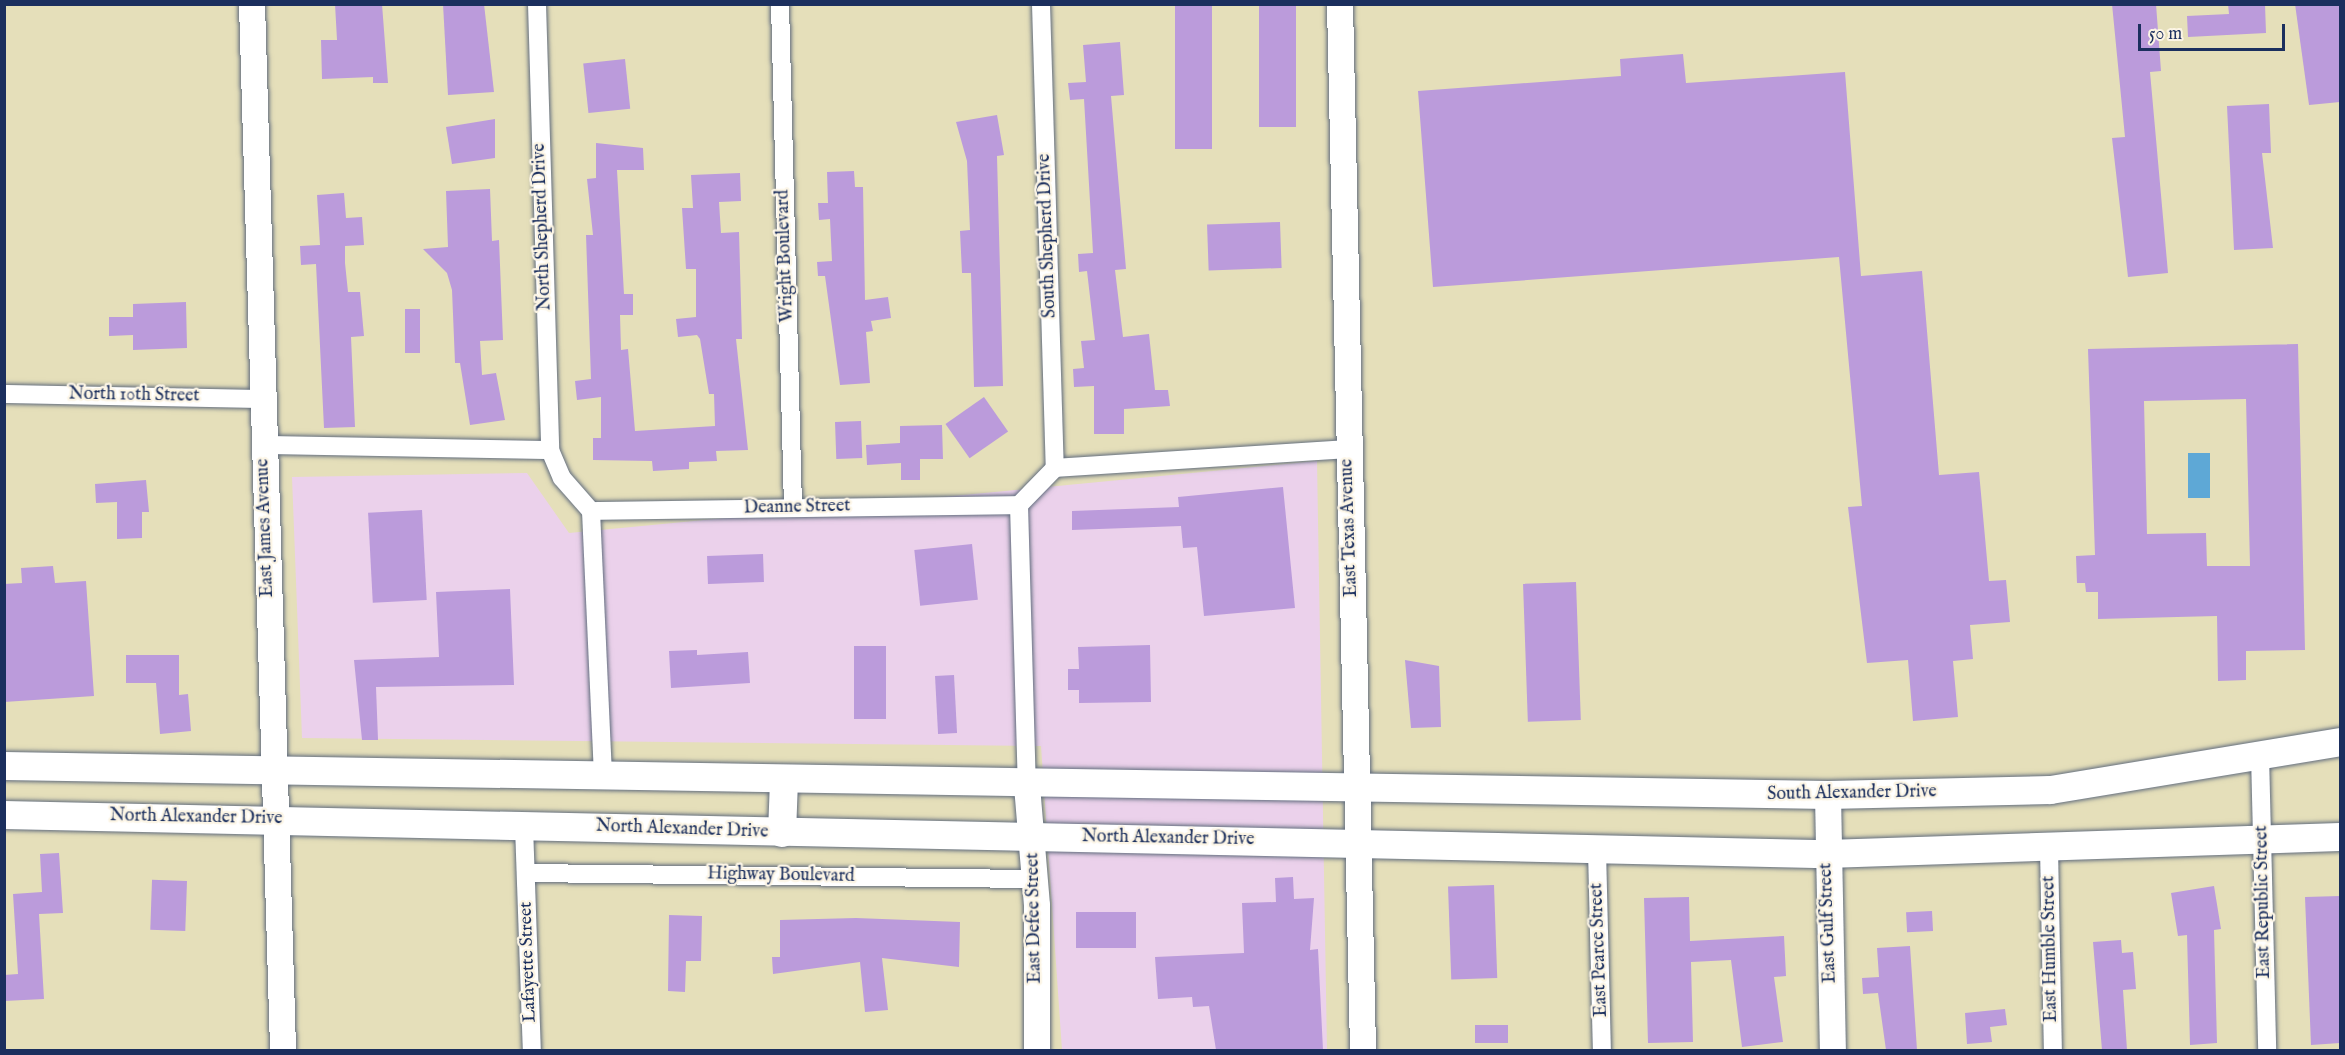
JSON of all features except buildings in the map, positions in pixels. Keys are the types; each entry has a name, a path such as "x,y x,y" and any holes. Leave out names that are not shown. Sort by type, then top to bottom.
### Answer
{"main road":[{"name":"South Alexander Drive","path":"1360,790 1828,795 2051,790 2340,742"},
{"path":"4,766 603,775 784,782 1360,790"},
{"path":"782,833 784,782"},
{"name":"North Alexander Drive","path":"4,815 782,833 1360,843"},
{"path":"1360,843 1827,854 2340,837"}],"street":[{"name":"East James Avenue","path":"252,4 283,1050"},
{"name":"North Shepherd Drive","path":"537,4 550,450"},
{"name":"Wright Boulevard","path":"780,4 793,507"},
{"name":"South Shepherd Drive","path":"1041,4 1055,468"},
{"name":"East Texas Avenue","path":"1340,4 1347,449 1360,790 1363,1050"},
{"name":"North 10th Street","path":"4,394 263,399"},
{"path":"264,445 550,450 562,478 591,511 603,775"},
{"path":"1027,786 1019,505 1055,468 1347,449"},
{"name":"Deanne Street","path":"591,511 1019,505"},
{"name":"East Republic Street","path":"2260,754 2267,1050"},
{"name":"East Defee Street","path":"1027,786 1035,879 1037,1050"},
{"name":"East Gulf Street","path":"1828,795 1827,854 1833,1050"},
{"name":"Lafayette Street","path":"524,826 532,1050"},
{"name":"East Humble Street","path":"2049,848 2053,1050"},
{"name":"East Pearce Street","path":"1597,850 1602,1050"},
{"name":"Highway Boulevard","path":"526,873 1035,879"}],"shaded area":[{"path":"1317,461 1327,1050 1062,1050 1041,746 302,738 292,477 527,473 569,533"}],"water":[{"path":"2188,453 2210,453 2210,498 2188,498"}]}
